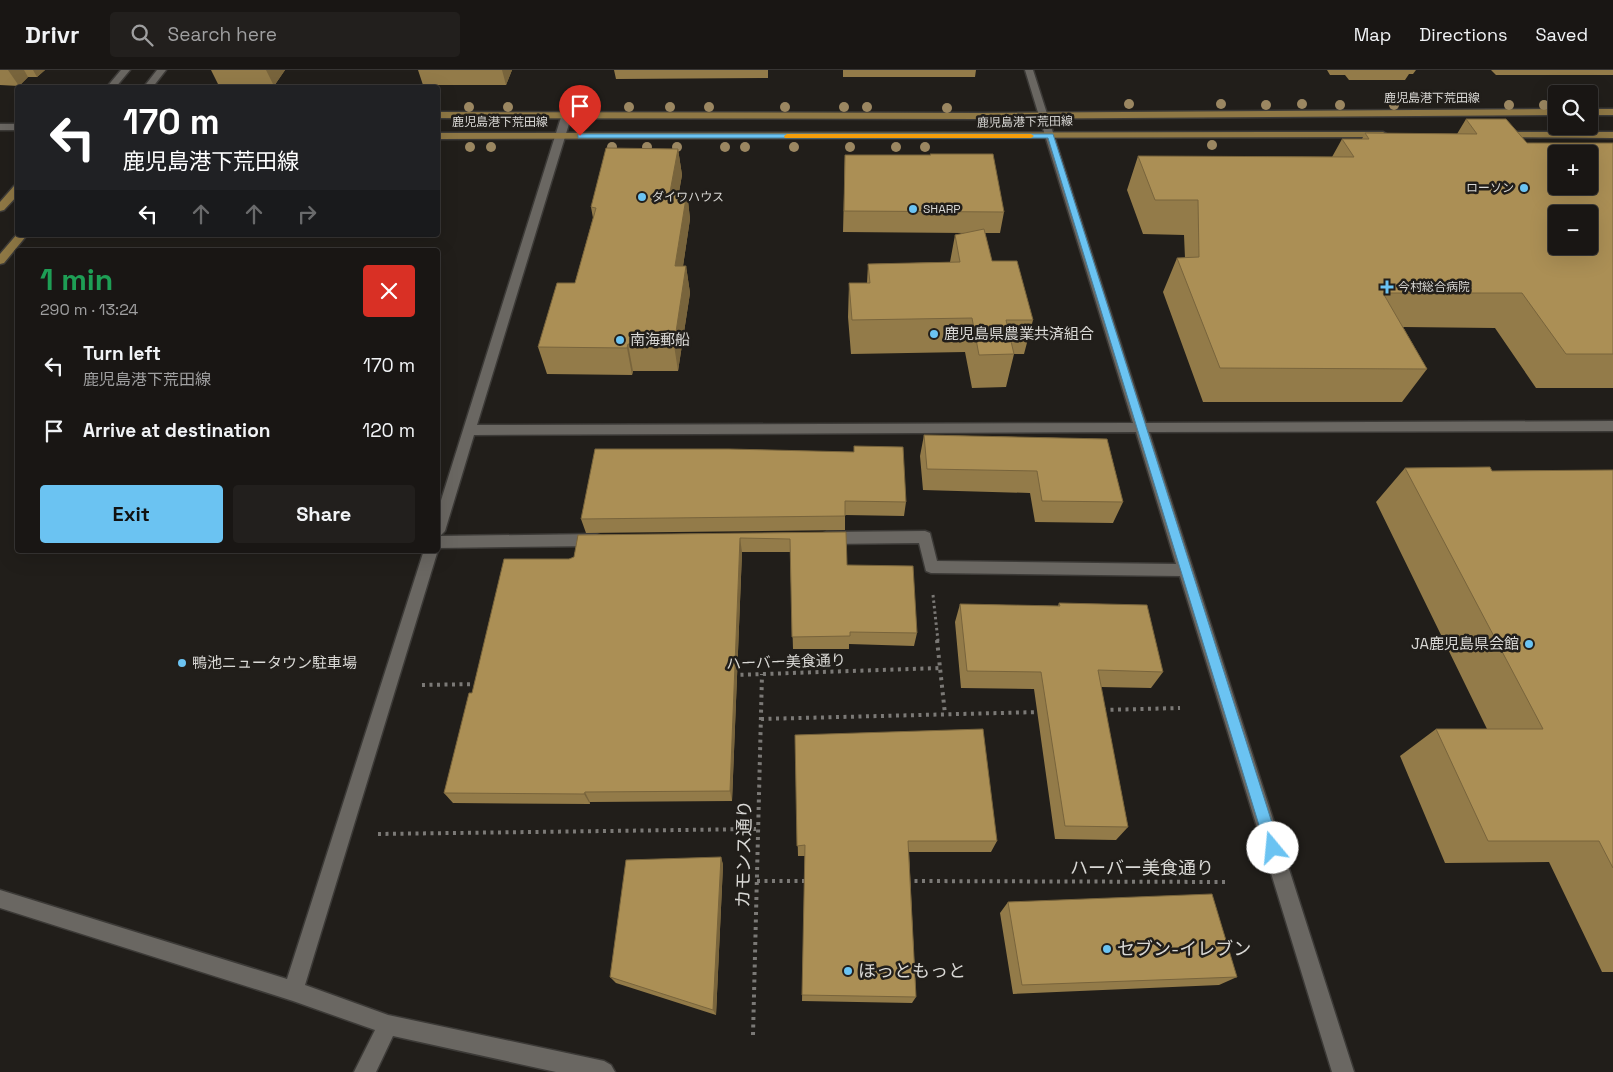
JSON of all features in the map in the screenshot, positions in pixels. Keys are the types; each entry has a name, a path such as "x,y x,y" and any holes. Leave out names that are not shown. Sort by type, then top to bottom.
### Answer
{"main road":[{"name":"鹿児島港下荒田線","path":"440,115 1044,115 1548,112"},
{"path":"1598,112 1613,112"},
{"name":"鹿児島港下荒田線","path":"440,136 1396,135"},
{"path":"1485,135 1613,135"},
{"path":"0,208 15,191"},
{"path":"0,261 20,237"}],"street":[{"path":"113,85 126,70"},
{"path":"150,85 162,70"},
{"path":"1029,70 1343,1072"},
{"path":"440,524 567,114"},
{"path":"0,128 15,127"},
{"path":"469,430 1140,426 1613,426"},
{"path":"817,538 925,537 930,567 1186,570"},
{"path":"440,542 610,540"},
{"path":"293,990 431,553"},
{"path":"0,899 293,990 388,1025 604,1072"},
{"path":"365,1072 388,1025"}],"path":[{"path":"930,567 945,714"},
{"name":"ハーバー美食通り","path":"724,675 940,668"},
{"name":"カモンス通り","path":"753,1035 762,674"},
{"path":"422,686 481,684"},
{"path":"1102,710 1180,708"},
{"path":"761,719 1043,712"},
{"path":"378,834 758,830"},
{"path":"757,880 817,881"},
{"name":"ハーバー美食通り","path":"897,881 1226,882"}],"building":[{"name":"今村総合病院","path":"1466,119 1506,119 1527,143 1613,143 1613,354 1566,354 1522,293 1383,293 1427,369 1220,368 1177,258 1199,257 1198,200 1155,200 1138,156 1354,157 1342,139 1369,139 1365,133 1477,134"},
{"path":"606,148 678,149 670,192 687,192 675,266 686,266 674,345 628,344 627,348 538,347 557,283 575,283 596,208 591,207"},
{"name":"SHARP","path":"993,154 1004,212 844,211 845,155"},
{"path":"984,229 992,261 1017,261 1033,320 1006,320 1014,354 979,355 972,318 852,320 849,283 870,283 868,264 960,262 955,235"},
{"path":"924,435 1107,439 1123,502 1042,501 1037,471 927,469"},
{"path":"854,446 903,447 906,502 845,501 845,516 581,519 595,449 729,449 854,452"},
{"name":"JA鹿児島県会館","path":"1490,467 1492,471 1613,470 1613,868 1599,841 1488,841 1436,729 1543,729 1405,468"},
{"path":"846,532 847,565 913,566 917,633 850,632 850,636 792,637 790,539 740,538 730,791 585,792 584,794 444,793 469,693 472,693 504,559 569,559 574,557 578,535"},
{"path":"1059,603 1147,605 1163,672 1098,670 1128,827 1065,826 1041,672 967,671 960,604 1060,606"},
{"path":"983,729 997,841 908,841 916,997 802,995 805,845 797,846 795,735"},
{"path":"721,857 713,1010 610,977 626,860"},
{"name":"セブン-イレブン","path":"1212,894 1237,977 1022,985 1008,902"}],"slow traffic":[{"path":"787,136 1031,136"}],"place":[{"name":"ローソン","path":"1524,188"},
{"name":"ダイワハウス","path":"642,197"},
{"name":"SHARP","path":"913,209"},
{"name":"今村総合病院","path":"1387,287"},
{"name":"鹿児島県農業共済組合","path":"934,334"},
{"name":"南海郵船","path":"620,340"},
{"name":"JA鹿児島県会館","path":"1529,644"},
{"name":"鴨池ニュータウン駐車場","path":"182,663"},
{"name":"セブン-イレブン","path":"1107,949"},
{"name":"ほっともっと","path":"848,971"}],"route":[{"path":"580,136 1051,136 1273,848"}]}
